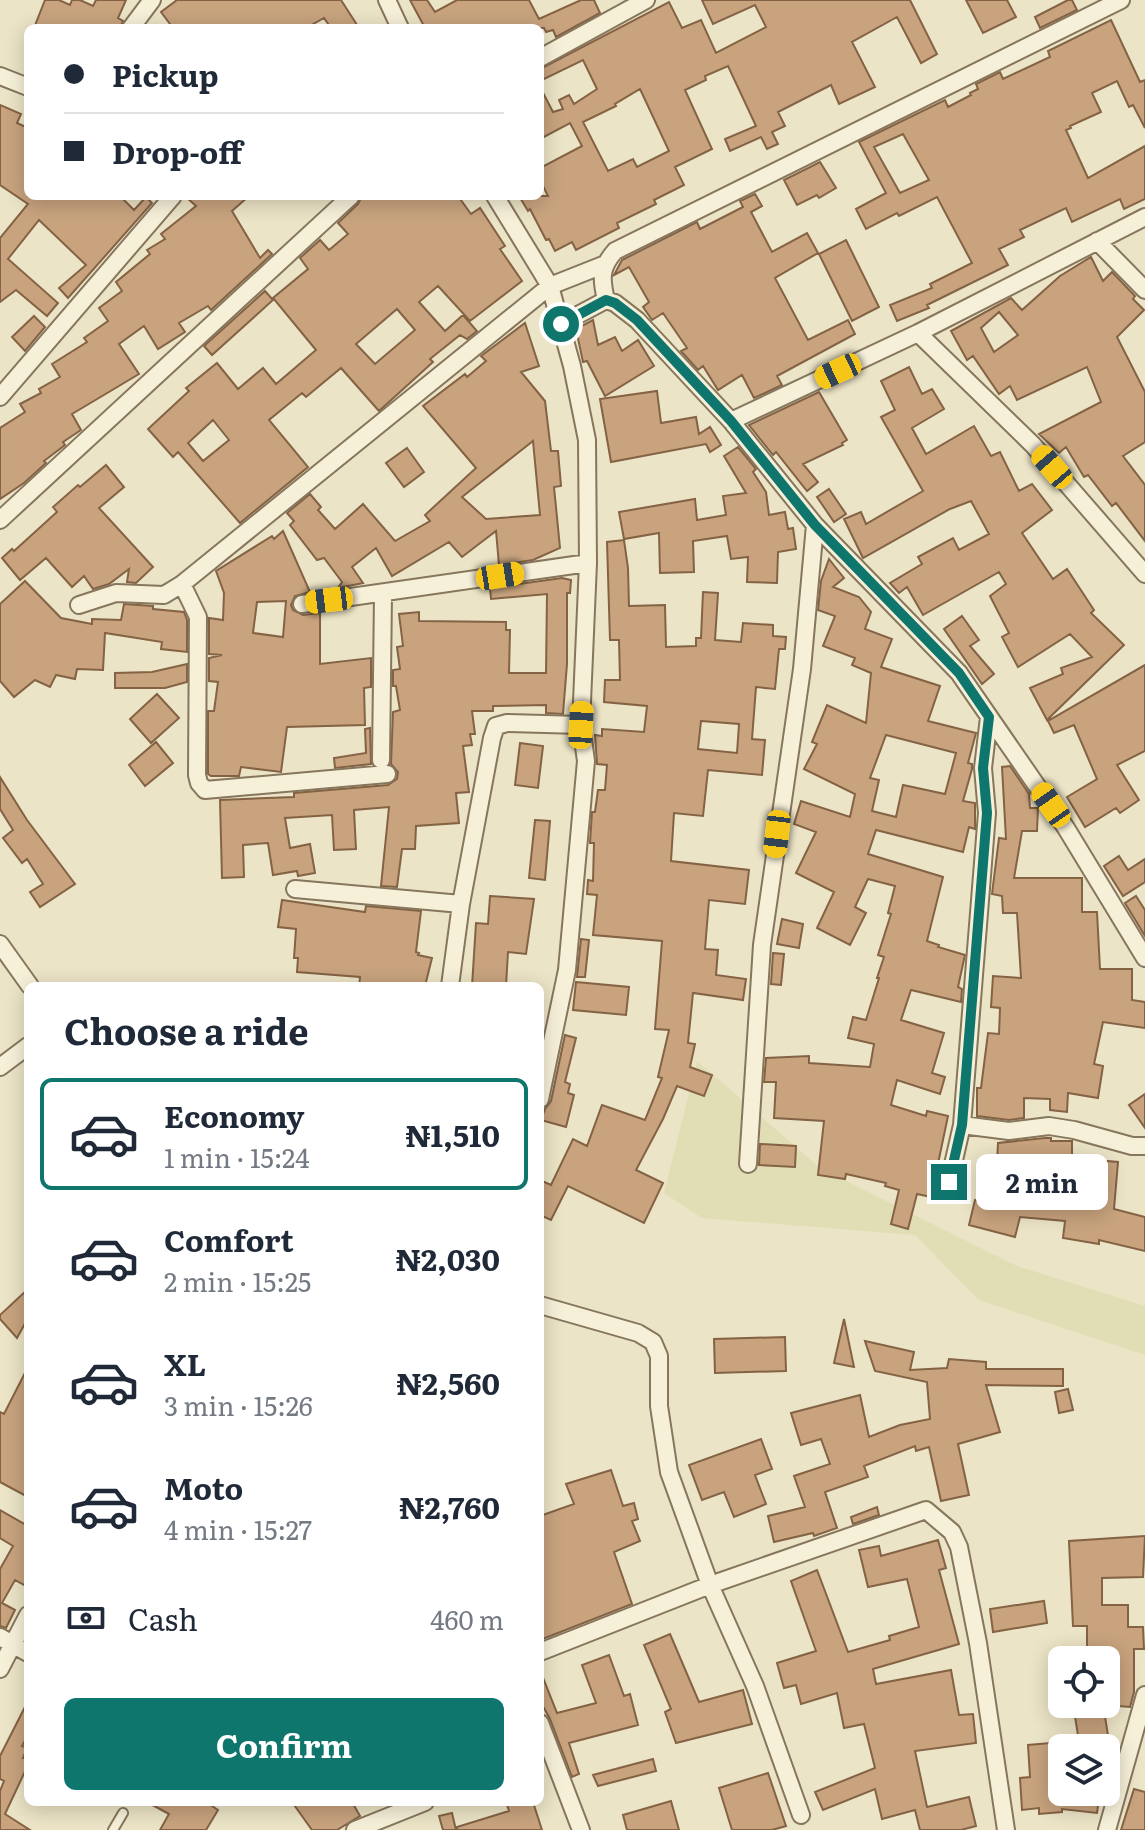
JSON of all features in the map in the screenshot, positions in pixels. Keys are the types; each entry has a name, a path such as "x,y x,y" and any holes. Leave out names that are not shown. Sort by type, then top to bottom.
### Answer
{"street":[{"path":"134,24 152,0"},
{"path":"387,0 393,24"},
{"path":"544,55 619,6 646,0"},
{"path":"79,605 116,593 164,595 182,584 550,286 603,265 615,251 1121,0"},
{"path":"0,76 24,85"},
{"path":"0,397 170,200"},
{"path":"0,520 347,200"},
{"path":"497,200 550,286 587,440 588,563 581,725 586,761 567,970 544,1080"},
{"path":"731,421 918,333 1145,217"},
{"path":"1097,241 1145,290"},
{"path":"603,265 601,280 606,300"},
{"path":"561,324 606,300 615,303 637,320 731,421 815,525 959,673 1066,828 1145,958"},
{"path":"918,333 1138,551 1145,574"},
{"path":"748,1164 762,945 802,669 815,525"},
{"path":"302,604 588,563"},
{"path":"182,584 198,617 197,775 205,790 384,767 383,594"},
{"path":"949,1182 962,1125 987,813 983,768 989,717"},
{"path":"451,982 461,904 496,726 507,723 581,725"},
{"path":"295,889 461,904"},
{"path":"0,944 27,982"},
{"path":"0,1067 24,1049"},
{"path":"962,1125 1009,1131 1049,1126 1132,1146 1145,1146"},
{"path":"544,1306 638,1333 653,1342 659,1356 659,1406 669,1472 710,1585 755,1686 801,1815"},
{"path":"544,1650 710,1585 926,1510 952,1532 959,1547 978,1643 1006,1830"},
{"path":"0,1669 24,1624"},
{"path":"1107,1830 1145,1695"},
{"path":"544,1738 581,1830"},
{"path":"355,1830 415,1806"}],"lane":[{"path":"113,1830 123,1813"}],"shaded area":[{"path":"697,1061 820,1168 1017,1266 1145,1306 1145,1355 979,1300 915,1235 702,1218 664,1193"}],"building":[{"path":"45,0 59,0 70,5 72,0 80,0 93,6 96,0 126,0 118,18 123,21 122,24 36,24"},
{"path":"177,0 341,0 356,24 328,24 324,18 313,24 170,24 161,12"},
{"path":"410,0 427,0 435,12 457,0 529,0 539,19 581,0 594,0 600,13 556,37 553,30 546,32 544,24 423,24"},
{"path":"702,0 910,0 937,54 921,63 897,17 852,42 875,87 839,104 831,85 778,112 785,126 772,132 778,144 767,149 761,137 730,151 725,139 756,126 728,66 705,76 706,80 685,90 712,149 675,167 684,185 654,200 656,204 617,223 619,228 576,250 572,242 555,251 521,200 544,200 544,196 548,196 544,188 544,166 582,146 570,123 544,137 544,95 553,112 563,109 559,100 569,95 574,104 597,89 583,60 544,79 544,67 669,2 682,28 701,20 716,53 766,27 755,5 713,24","holes":["640,89 669,151 637,167 633,159 608,171 583,122 616,106"]},
{"path":"966,0 1007,0 1016,17 983,33"},
{"path":"1072,0 1077,10 1040,28 1035,17"},
{"path":"1111,20 1140,82 1145,80 1145,128 1133,105 1129,107 1117,81 1092,93 1101,112 1066,130 1088,178 1145,146 1145,199 1124,209 1120,199 1072,222 1066,208 1020,230 1024,237 999,249 1008,265 927,305 929,308 897,321 890,305 932,288 930,284 972,263 937,197 866,229 856,209 886,193 859,142 945,100 948,107 971,95 978,89 976,84 1000,72 1003,79 1050,57 1048,51","holes":["903,134 929,180 900,193 874,147"]},
{"path":"0,105 21,114 17,123 24,126 24,200 124,200 134,210 143,200 152,203 68,298 59,288 86,265 39,220 8,259 58,303 47,316 16,290 0,302 0,238 28,204 0,185"},
{"path":"820,162 836,188 797,205 784,180"},
{"path":"755,194 762,206 751,212 772,252 807,233 818,253 775,278 808,340 848,320 855,334 777,376 782,385 754,398 742,375 718,390 703,366 698,370 681,351 687,348 663,313 652,320 643,307 649,302 629,267 614,275 622,260 697,222 700,229 743,207 740,201"},
{"path":"189,200 244,200 232,211 260,258 268,250 272,254 211,310 208,306 179,323 185,332 158,349 144,326 119,344 139,374 72,414 81,430 63,442 65,445 44,461 46,463 24,483 0,499 0,428 25,412 20,404 41,393 39,389 60,377 52,364 87,342 84,338 108,321 99,308 122,291 116,282 150,254 147,250 165,239 161,234 196,206"},
{"path":"360,200 461,200 471,214 480,208 505,246 500,249 522,281 470,321 438,286 419,302 445,331 463,315 477,331 467,339 460,335 430,359 433,362 379,411 341,368 306,397 302,393 269,420 308,467 240,523 178,452 173,457 148,429 189,391 186,388 217,363 238,389 263,368 276,384 316,350 273,298 308,269 300,258 320,240 329,250 348,234 338,223","holes":["397,309 415,330 375,364 356,344","213,420 229,440 203,461 188,443"]},
{"path":"846,240 879,307 852,321 819,254"},
{"path":"1091,257 1103,281 1112,272 1144,310 1117,337 1145,392 1145,442 1123,456 1145,485 1145,541 1116,503 1112,506 1088,475 1084,477 1066,447 1059,453 1039,434 1101,402 1087,367 1017,400 1010,386 999,394 973,356 967,360 951,331 1011,298 1022,310 1060,276","holes":["999,312 1018,335 994,352 981,328"]},
{"path":"265,291 273,300 212,355 204,346"},
{"path":"34,316 45,327 25,351 12,337"},
{"path":"593,320 598,345 615,337 622,351 638,340 654,366 605,396 587,361 583,362 576,329"},
{"path":"525,323 539,366 521,372 545,401 551,451 558,451 561,486 554,487 560,548 533,560 499,565 496,531 462,557 449,542 392,576 376,548 352,567 363,583 338,588 342,582 324,558 317,560 290,525 294,521 287,513 310,494 321,507 318,510 335,529 363,504 395,541 430,521 425,515 476,468 423,406 486,361 481,356","holes":["533,441 540,515 486,519 462,497"]},
{"path":"909,367 922,394 932,389 944,409 912,428 926,454 974,426 991,456 1000,452 1019,491 1032,484 1052,510 1022,533 1053,579 1067,569 1094,610 1091,613 1124,645 1047,720 1030,688 1063,674 1061,668 1092,657 1070,634 1018,667 1002,637 1009,633 990,596 1006,584 999,572 923,615 907,587 899,593 890,583 922,564 918,557 953,538 959,550 989,534 971,501 950,509 863,558 844,519 861,512 866,524 923,491 881,417 895,410 881,381"},
{"path":"657,391 661,423 696,417 699,434 710,427 721,445 710,452 706,444 611,462 600,399"},
{"path":"819,392 847,440 843,445 803,464 818,482 807,491 776,452 773,455 749,425"},
{"path":"738,447 756,469 753,472 766,492 769,515 785,512 788,529 793,528 796,549 778,552 777,583 747,582 748,557 731,559 727,536 693,541 694,572 660,573 659,533 624,539 619,512 695,499 697,520 726,515 723,496 746,493 724,456"},
{"path":"407,448 424,472 404,487 386,463"},
{"path":"106,465 124,487 99,508 153,567 136,583 127,582 129,569 109,584 93,589 84,576 72,587 46,558 20,580 2,558 57,512 53,507"},
{"path":"829,489 846,514 834,522 817,497"},
{"path":"283,531 310,592 295,596 291,605 293,610 303,615 320,613 320,664 371,658 371,687 364,688 365,725 287,727 281,772 241,767 239,776 211,776 208,774 208,711 214,711 218,682 209,681 209,658 222,655 209,654 209,618 223,620 224,593 216,571 272,536 274,539","holes":["286,601 283,637 253,633 257,602"]},
{"path":"624,540 629,606 665,605 666,647 696,646 696,638 701,638 703,592 718,593 715,640 741,642 743,623 773,625 773,636 786,637 785,649 779,649 775,689 756,687 752,739 765,740 762,775 708,770 703,816 674,813 671,861 749,870 745,904 709,900 705,949 718,950 716,975 746,979 743,1000 693,993 688,1043 695,1044 690,1067 712,1075 704,1096 677,1086 636,1170 663,1183 644,1223 568,1186 551,1220 544,1217 544,1182 551,1185 573,1139 587,1146 602,1105 645,1120 662,1078 658,1077 669,1030 655,1029 662,941 593,935 597,895 587,894 588,880 593,881 594,843 590,843 592,812 595,812 598,790 605,790 607,765 597,764 595,735 602,736 602,729 644,732 647,706 604,702 605,680 620,680 619,640 610,640 607,542","holes":["701,721 739,724 737,753 698,749"]},
{"path":"829,559 844,578 833,587 859,597 871,612 865,629 892,639 881,667 940,686 928,721 976,733 968,763 972,764 972,769 963,801 975,803 975,829 969,827 963,852 876,830 868,854 943,877 927,941 965,955 958,987 962,989 961,1002 911,990 901,1020 944,1033 932,1073 945,1077 940,1094 897,1080 891,1105 926,1116 927,1111 948,1116 931,1197 917,1194 908,1229 891,1224 899,1190 885,1186 886,1183 846,1174 845,1179 818,1175 824,1121 774,1118 776,1082 764,1082 766,1058 809,1056 809,1063 870,1067 874,1044 848,1038 853,1017 866,1020 879,978 884,957 878,955 891,914 888,913 895,886 868,879 855,907 866,913 850,945 817,928 834,892 796,873 816,832 794,824 801,801 850,817 855,794 804,769 817,744 812,742 827,705 866,723 871,673 852,665 855,658 823,646 835,616 818,610 821,581","holes":["886,735 956,753 945,794 903,785 896,817 872,811 879,780 870,778"]},
{"path":"562,578 571,580 570,593 567,593 563,714 546,713 546,705 493,706 493,711 472,711 475,734 470,734 472,745 463,746 469,792 456,793 459,823 416,826 415,849 402,849 397,887 381,886 389,807 354,810 356,849 334,850 332,815 285,818 290,848 310,844 315,873 298,876 297,871 273,875 268,843 243,845 244,877 222,878 220,800 294,797 294,793 388,785 397,779 398,772 391,764 393,712 400,710 396,686 393,686 393,670 400,669 397,647 403,646 399,614 419,612 419,621 506,622 506,630 510,630 509,673 546,673 547,594 491,599 490,588"},
{"path":"25,581 61,618 92,624 92,619 121,620 124,604 184,612 187,652 161,649 162,642 105,633 103,670 77,669 75,679 56,675 50,687 35,680 14,697 0,681 0,604"},
{"path":"962,616 979,640 970,646 994,674 982,684 944,629"},
{"path":"187,664 187,682 165,688 115,688 115,673 152,672"},
{"path":"1145,665 1145,751 1117,765 1139,800 1120,813 1116,808 1085,827 1067,797 1097,779 1074,725 1054,733 1048,721"},
{"path":"157,694 179,718 151,743 130,719"},
{"path":"370,728 371,764 335,768 334,758 366,753 365,729"},
{"path":"156,742 173,763 145,786 129,765"},
{"path":"520,743 543,746 538,788 515,785"},
{"path":"1010,766 1029,794 1030,808 1038,808 1037,831 1022,831 1014,878 1082,878 1082,912 1097,912 1100,969 1132,969 1132,1000 1145,1002 1145,1028 1103,1022 1094,1064 1103,1066 1098,1098 1068,1093 1067,1112 1050,1110 1050,1099 1024,1098 1024,1118 1009,1120 977,1116 977,1088 981,1088 988,1033 999,1034 1000,1008 991,1007 993,976 1021,978 1017,913 1003,913 1002,896 992,894 999,838 1006,839 1002,767"},
{"path":"0,777 27,820 75,884 40,907 30,892 43,884 27,859 22,863 3,838 13,830 0,809"},
{"path":"535,820 550,821 545,880 529,878"},
{"path":"1119,856 1128,870 1145,859 1145,882 1123,896 1104,866"},
{"path":"490,896 534,899 526,954 508,952 506,982 472,982 476,923 488,924"},
{"path":"1136,896 1145,910 1145,936 1125,903"},
{"path":"282,900 365,912 366,906 421,911 416,952 432,958 426,982 359,982 360,977 297,972 298,958 294,958 296,929 278,927"},
{"path":"782,919 803,924 799,948 777,944"},
{"path":"581,939 589,940 585,977 577,977"},
{"path":"773,953 784,954 781,985 771,984"},
{"path":"576,982 629,987 626,1015 573,1010"},
{"path":"565,1035 576,1038 565,1082 570,1084 568,1093 574,1095 566,1127 544,1121 544,1112 551,1101"},
{"path":"1145,1094 1145,1128 1129,1105"},
{"path":"1051,1138 1051,1141 1072,1141 1072,1158 1118,1162 1114,1209 1145,1217 1145,1251 1099,1240 1099,1244 1063,1238 1065,1221 1020,1217 1015,1237 969,1225 975,1200 995,1205 998,1143"},
{"path":"760,1144 796,1146 795,1167 759,1165"},
{"path":"24,1293 24,1325 17,1338 0,1315"},
{"path":"844,1319 854,1367 834,1363"},
{"path":"785,1337 786,1371 715,1373 714,1339"},
{"path":"865,1341 914,1352 910,1370 947,1368 949,1359 986,1362 986,1369 1063,1369 1063,1386 986,1385 1000,1432 958,1444 969,1495 941,1501 929,1447 916,1451 915,1446 864,1466 868,1477 825,1492 837,1528 814,1536 813,1533 774,1542 768,1516 805,1507 794,1476 830,1464 821,1439 801,1445 791,1413 860,1395 869,1437 900,1425 930,1419 927,1382 875,1371"},
{"path":"24,1375 24,1495 0,1482 0,1412 4,1414"},
{"path":"1068,1389 1073,1410 1059,1413 1055,1392"},
{"path":"761,1439 772,1469 755,1475 766,1504 734,1517 724,1492 702,1500 689,1465"},
{"path":"611,1470 623,1506 634,1503 638,1519 632,1521 640,1541 614,1552 632,1604 544,1638 544,1515 574,1504 566,1484"},
{"path":"877,1507 879,1515 853,1524 851,1517"},
{"path":"0,1510 24,1524 24,1585 15,1580 2,1603 15,1610 6,1628 0,1626 0,1569 13,1546 0,1538"},
{"path":"1145,1536 1143,1577 1102,1578 1102,1605 1128,1605 1128,1627 1143,1627 1144,1649 1134,1649 1134,1692 1130,1707 1120,1706 1120,1646 1087,1646 1087,1626 1073,1626 1069,1541"},
{"path":"938,1540 946,1568 939,1570 959,1644 873,1669 876,1684 951,1670 959,1715 973,1714 976,1743 915,1751 927,1807 969,1797 976,1826 961,1830 920,1830 915,1810 882,1819 875,1789 823,1810 815,1792 875,1768 864,1724 844,1728 837,1693 801,1704 796,1685 784,1688 777,1663 816,1651 791,1581 817,1570 848,1652 890,1640 889,1636 919,1627 907,1579 868,1587 859,1550 879,1546 881,1556"},
{"path":"1044,1601 1047,1623 993,1632 990,1609"},
{"path":"670,1634 699,1702 743,1690 752,1724 676,1743 665,1712 671,1709 644,1645"},
{"path":"609,1655 624,1696 630,1694 638,1725 569,1743 579,1774 572,1777 544,1708 544,1680 557,1713 596,1703 582,1665"},
{"path":"24,1709 24,1774 5,1814 30,1830 0,1830 0,1791 4,1781 0,1779 0,1756"},
{"path":"1075,1718 1105,1718 1108,1734 1078,1734"},
{"path":"1048,1743 1048,1806 1098,1806 1097,1813 1062,1809 1062,1812 1039,1814 1039,1808 1022,1810 1020,1778 1030,1777 1028,1745"},
{"path":"653,1759 656,1771 598,1786 593,1775"},
{"path":"768,1773 786,1826 772,1830 732,1830 719,1788"},
{"path":"1134,1789 1145,1792 1145,1830 1121,1830"},
{"path":"671,1801 679,1830 627,1830 623,1815"},
{"path":"154,1806 212,1806 218,1810 206,1830 160,1830 169,1814"},
{"path":"295,1806 354,1806 360,1816 337,1830 312,1830"},
{"path":"507,1806 534,1806 542,1830 457,1830 457,1827 509,1811"},
{"path":"452,1813 456,1830 443,1830 439,1816"}],"route":[{"path":"561,324 606,300 637,320 731,421 815,525 959,673 989,717 983,768 987,813 962,1125 949,1182"}]}
